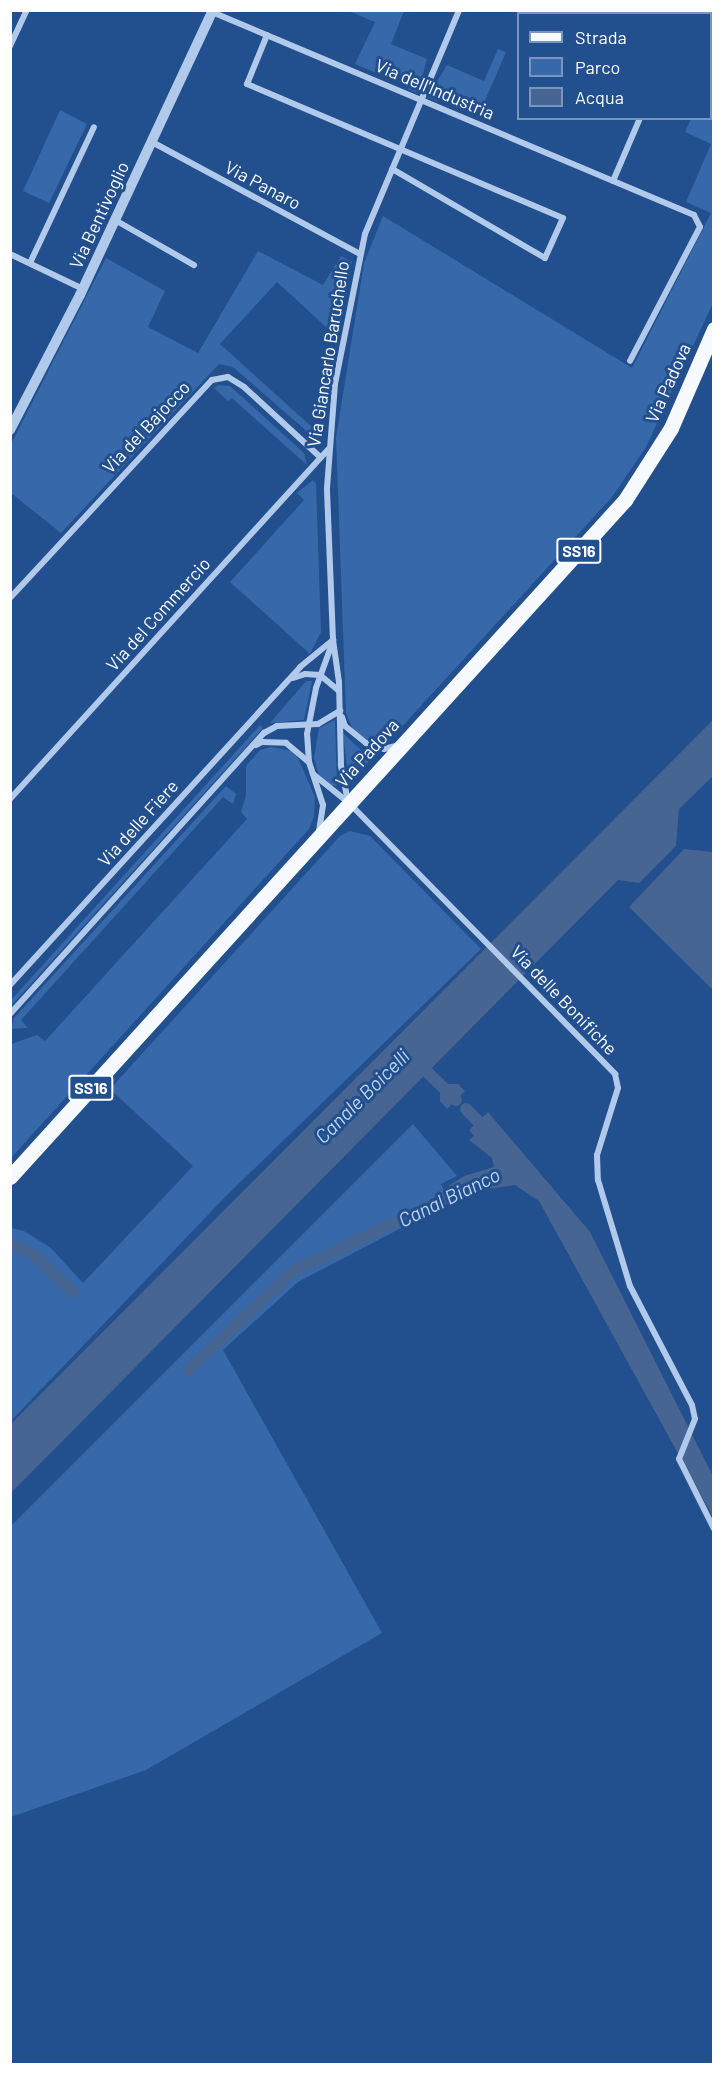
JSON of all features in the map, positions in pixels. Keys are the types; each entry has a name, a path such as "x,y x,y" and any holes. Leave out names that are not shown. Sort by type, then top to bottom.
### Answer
{"main road":[{"name":"Via Padova","path":"10,1177 636,485 670,428 714,329"}],"street":[{"path":"10,46 27,10"},
{"name":"Via Giancarlo Baruchello","path":"349,803 341,765 340,696 333,640 328,449 340,354 360,254 392,168 459,10"},
{"name":"Via dell'Industria","path":"213,11 694,215 700,223 698,231 630,361"},
{"name":"Via Bentivoglio","path":"10,430 83,289 213,11"},
{"path":"267,35 247,84 563,218 545,258 392,168"},
{"path":"613,181 639,120"},
{"path":"30,263 94,127"},
{"name":"Via Panaro","path":"152,142 360,254"},
{"path":"115,220 194,265"},
{"path":"10,254 83,289"},
{"name":"Via del Bajocco","path":"10,598 212,380 228,377 239,384 320,457"},
{"name":"Via del Commercio","path":"10,799 328,449"},
{"path":"315,840 323,806 309,762 309,723 320,675 333,640"},
{"name":"Via delle Fiere","path":"10,985 287,681 333,640"},
{"path":"287,681 305,674 320,675 336,686 340,696"},
{"path":"340,711 345,726 366,743 384,749 402,744"},
{"name":"Via delle Fiere","path":"10,1014 250,749 276,726 318,724 340,711"},
{"path":"250,749 262,742 286,743 309,762"},
{"name":"Via delle Bonifiche","path":"313,774 349,803 536,992 618,1080 597,1155 598,1180 630,1286 692,1405 695,1419 679,1459 714,1529"}],"green space":[{"path":"349,11 404,11 391,44 427,59 418,93 408,89 411,80 379,67 376,73 355,64 375,22"},
{"path":"498,49 506,52 480,112 441,94 437,101 428,97 447,65 484,81"},
{"path":"713,68 713,303 646,447 612,497 387,743 372,743 353,730 346,713 336,438 364,263 383,216 632,368 711,213 686,202 711,144 685,132 691,120 712,120"},
{"path":"60,110 87,124 49,203 23,191"},
{"path":"258,251 323,285 341,256 352,262 338,338 277,282 220,344 322,436 322,440 318,441 233,367 219,364 61,533 11,493 11,444 106,258 165,291 148,327 198,353"},
{"path":"219,385 230,386 304,453 307,465 232,398 228,401 214,388"},
{"path":"313,480 316,484 321,632 310,654 230,582 304,500 297,493"},
{"path":"306,681 312,681 304,720 270,723"},
{"path":"335,720 337,786 328,785 319,775 314,758 319,728"},
{"path":"260,725 263,728 11,1006 11,1000"},
{"path":"343,733 361,750 376,753 349,785"},
{"path":"271,747 291,751 298,758 315,797 314,817 309,829 11,1158 11,1044 37,1035 45,1041 247,819 241,812 246,795 246,766 260,750"},
{"path":"226,786 236,794 233,804 223,797 21,1020 28,1028 11,1029 14,1018"},
{"path":"350,831 370,836 481,949 226,1196 11,1421 11,1228 24,1231 51,1248 83,1283 193,1166 110,1089 340,836"},
{"path":"413,1124 457,1176 441,1184 451,1202 298,1282 223,1350 382,1633 146,1770 11,1817 11,1526"}],"water":[{"name":"Canale Boicelli","path":"713,720 713,776 679,809 676,846 639,883 618,880 11,1493 10,1425"},
{"path":"684,849 713,852 713,990 629,907"},
{"path":"449,1084 458,1084 465,1091 447,1109 440,1101 440,1092"},
{"path":"488,1112 590,1232 713,1476 713,1517 539,1201 515,1185 475,1191 451,1202 444,1189 464,1176 494,1167 492,1158 469,1140 474,1136 469,1130"}],"waterway":[{"name":"Canale Boicelli","path":"418,1063 456,1100"},
{"path":"466,1109 489,1133"},
{"name":"Canal Bianco","path":"189,1370 292,1272 461,1191"},
{"name":"Canal Bianco","path":"10,1243 34,1255 73,1292"}]}
